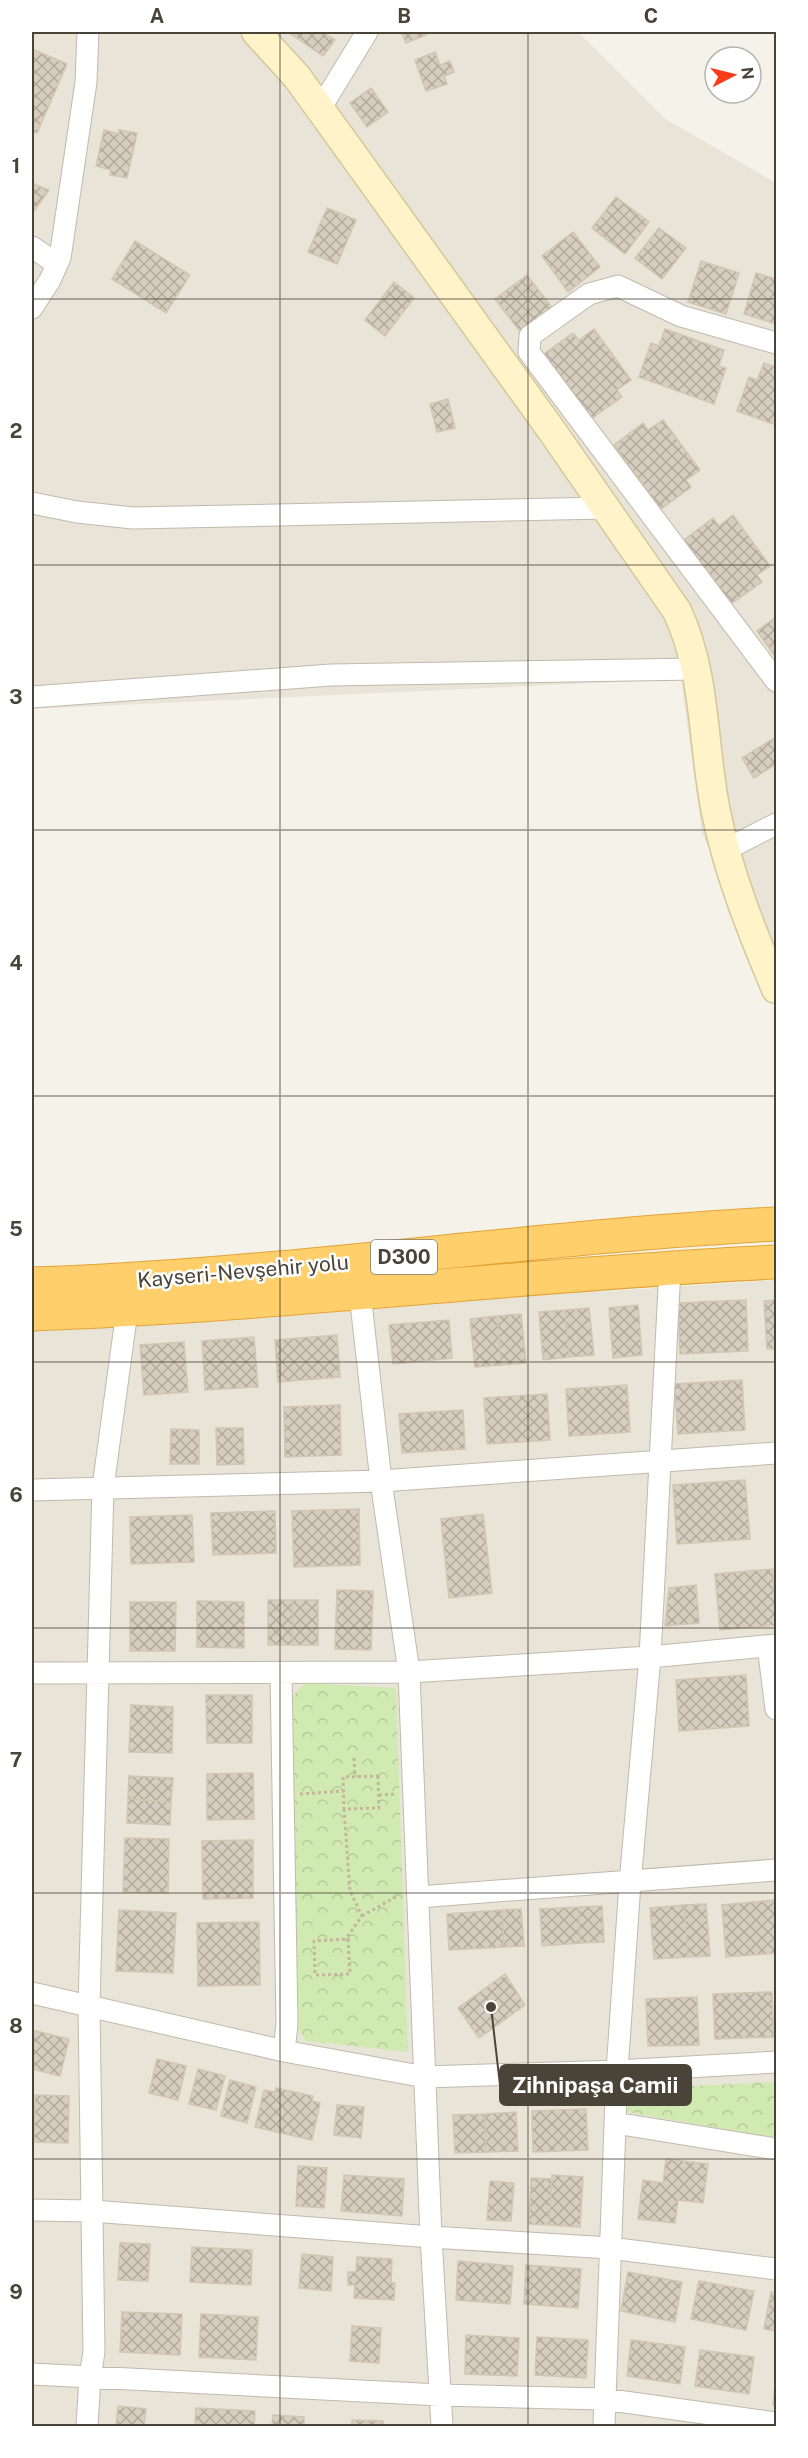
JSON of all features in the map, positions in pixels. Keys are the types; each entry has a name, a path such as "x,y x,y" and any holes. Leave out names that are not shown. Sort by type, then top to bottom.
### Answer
{"highway":[{"name":"Kayseri-Nevşehir yolu","path":"32,1284 126,1281 669,1230 777,1224"},
{"name":"Kayseri-Nevşehir yolu","path":"32,1314 127,1311 670,1268 777,1262"}],"street":[{"path":"32,308 50,280 57,264 86,82 88,32"},
{"path":"256,32 297,77 606,508 677,611 688,636 697,669 704,709 709,770 725,850 777,989"},
{"path":"320,109 367,32"},
{"path":"32,247 57,264"},
{"path":"777,343 681,316 618,286 589,294 530,336 529,352 777,681"},
{"path":"32,503 77,512 134,518 606,508"},
{"path":"32,697 331,675 697,669"},
{"path":"725,850 777,824"},
{"path":"604,2427 603,2399 617,2071 630,1882 650,1657 670,1268"},
{"path":"360,1294 381,1481 409,1672 431,2237 442,2427"},
{"path":"87,2427 94,2352 89,2006 104,1487 127,1311"},
{"path":"32,1490 381,1481 777,1453"},
{"path":"32,1674 409,1672 650,1657 772,1646 777,1709"},
{"path":"281,1673 287,2024 284,2051"},
{"path":"417,1891 630,1882 777,1870"},
{"path":"32,1993 284,2051 425,2077 617,2071 777,2062"},
{"path":"615,2123 777,2149"},
{"path":"32,2210 92,2211 610,2248 777,2269"},
{"path":"32,2374 441,2395 603,2399 777,2423"}],"path":[{"path":"354,1758 355,1776"},
{"path":"344,1809 379,1808 378,1776 343,1777 344,1809 350,1891 362,1916"},
{"path":"283,1796 344,1791"},
{"path":"345,1940 362,1916 417,1891"},
{"path":"345,1940 348,1940 350,1974 315,1975 314,1941 345,1940"}],"shaded area":[{"path":"32,32 578,32 664,118 776,183 776,1001 702,833 681,679 32,709"},
{"path":"776,1280 776,2426 32,2426 32,1329"}],"green space":[{"path":"305,1683 396,1688 408,2052 306,2041 297,2028 291,1698"},
{"path":"776,2082 776,2138 627,2112 631,2089"}],"building":[{"path":"288,32 322,32 335,40 323,56"},
{"path":"401,32 425,32 426,35 406,43"},
{"path":"32,49 67,64 37,133 32,131"},
{"path":"435,52 440,65 450,61 454,72 444,76 447,84 426,91 415,60"},
{"path":"371,88 388,112 367,127 350,103"},
{"path":"104,130 119,134 119,130 137,133 127,178 110,175 111,170 96,166"},
{"path":"32,183 49,190 32,214"},
{"path":"616,197 649,222 625,254 592,228"},
{"path":"327,208 356,220 337,264 308,252"},
{"path":"659,228 686,248 662,279 635,258"},
{"path":"573,232 600,267 568,292 542,256"},
{"path":"135,241 190,275 166,313 112,279"},
{"path":"701,261 739,273 726,314 688,302"},
{"path":"756,273 776,279 776,324 744,314"},
{"path":"527,275 554,310 522,334 495,299"},
{"path":"394,282 414,298 385,336 365,320"},
{"path":"594,329 631,380 617,390 622,397 591,419 544,354 573,333 579,340"},
{"path":"665,329 724,350 719,366 726,368 714,404 639,377 651,343 659,346"},
{"path":"764,363 776,367 776,425 737,411 749,377 757,380"},
{"path":"448,399 455,428 437,432 430,404"},
{"path":"663,420 700,470 686,480 691,487 661,509 614,445 643,423 648,430"},
{"path":"733,515 770,566 757,575 762,582 731,604 684,540 713,518 719,526"},
{"path":"776,617 776,658 757,631"},
{"path":"776,737 776,764 754,778 742,758"},
{"path":"746,1300 748,1351 680,1354 678,1303"},
{"path":"776,1300 776,1349 767,1349 764,1301"},
{"path":"638,1305 642,1355 613,1358 609,1308"},
{"path":"589,1308 594,1355 569,1357 565,1310"},
{"path":"565,1310 569,1357 543,1360 539,1312"},
{"path":"521,1314 526,1363 501,1365 497,1316"},
{"path":"497,1316 501,1365 475,1367 470,1319"},
{"path":"449,1320 452,1358 393,1364 389,1325"},
{"path":"337,1335 340,1377 278,1382 275,1340"},
{"path":"254,1337 258,1387 205,1390 202,1341"},
{"path":"184,1342 188,1392 144,1395 140,1345"},
{"path":"742,1380 745,1430 678,1434 674,1384"},
{"path":"627,1385 630,1432 569,1436 566,1389"},
{"path":"547,1394 550,1440 487,1444 484,1398"},
{"path":"340,1405 341,1455 285,1457 284,1407"},
{"path":"463,1410 465,1449 402,1453 399,1414"},
{"path":"216,1428 243,1428 244,1464 217,1465"},
{"path":"171,1429 199,1430 199,1464 170,1464"},
{"path":"745,1480 750,1539 677,1544 673,1485"},
{"path":"359,1509 360,1565 294,1567 292,1511"},
{"path":"275,1511 276,1553 213,1555 211,1513"},
{"path":"483,1514 492,1593 449,1598 441,1519"},
{"path":"192,1515 194,1562 131,1564 130,1517"},
{"path":"773,1569 776,1625 720,1630 715,1574"},
{"path":"696,1585 699,1623 665,1626 669,1588"},
{"path":"337,1590 373,1591 371,1650 335,1649"},
{"path":"268,1600 293,1600 293,1645 268,1645"},
{"path":"293,1600 318,1600 318,1645 293,1645"},
{"path":"197,1601 244,1602 244,1648 197,1647"},
{"path":"130,1602 176,1602 175,1651 130,1651"},
{"path":"746,1675 749,1726 679,1731 676,1680"},
{"path":"206,1695 252,1695 252,1743 207,1743"},
{"path":"131,1705 173,1707 172,1753 129,1752"},
{"path":"253,1773 254,1819 207,1820 207,1774"},
{"path":"129,1776 173,1778 171,1802 128,1799"},
{"path":"128,1799 171,1802 170,1825 127,1823"},
{"path":"125,1838 169,1839 168,1893 123,1892"},
{"path":"253,1840 253,1898 203,1899 202,1841"},
{"path":"774,1900 776,1953 726,1957 722,1905"},
{"path":"706,1904 710,1956 688,1957 684,1905"},
{"path":"684,1905 688,1957 654,1959 650,1908"},
{"path":"602,1906 604,1942 580,1943 578,1907"},
{"path":"578,1907 580,1943 542,1946 540,1909"},
{"path":"521,1909 524,1946 504,1947 502,1910"},
{"path":"119,1910 176,1913 173,1973 116,1971"},
{"path":"502,1910 504,1947 449,1950 447,1914"},
{"path":"259,1922 260,1985 198,1986 197,1923"},
{"path":"505,1974 525,2005 479,2038 458,2008"},
{"path":"772,1992 774,2037 715,2039 713,1994"},
{"path":"697,1997 699,2045 648,2046 646,1999"},
{"path":"32,2030 69,2039 60,2076 32,2069"},
{"path":"157,2059 186,2066 178,2100 149,2093"},
{"path":"198,2069 225,2076 216,2110 189,2104"},
{"path":"230,2080 256,2087 247,2123 221,2116"},
{"path":"276,2088 313,2096 312,2101 320,2103 312,2140 255,2127 264,2090 275,2092"},
{"path":"35,2095 69,2096 68,2143 34,2142"},
{"path":"337,2105 364,2107 361,2138 334,2135"},
{"path":"586,2109 588,2150 533,2152 532,2111"},
{"path":"516,2112 518,2151 486,2152 485,2114"},
{"path":"485,2114 486,2152 455,2153 453,2115"},
{"path":"666,2159 708,2164 703,2203 678,2200 675,2223 638,2219 643,2180 663,2183"},
{"path":"298,2166 327,2168 324,2208 296,2206"},
{"path":"344,2175 404,2179 402,2216 341,2211"},
{"path":"552,2175 583,2177 580,2227 549,2225"},
{"path":"531,2178 552,2179 549,2225 529,2224"},
{"path":"490,2181 514,2183 511,2221 487,2220"},
{"path":"120,2243 150,2244 148,2281 118,2280"},
{"path":"192,2247 252,2250 251,2285 190,2282"},
{"path":"302,2254 333,2257 331,2291 299,2288"},
{"path":"357,2257 392,2259 391,2283 395,2283 394,2300 354,2298 355,2285 348,2285 348,2272 356,2272"},
{"path":"458,2261 513,2266 510,2304 456,2300"},
{"path":"526,2265 581,2269 578,2308 524,2304"},
{"path":"628,2272 682,2282 675,2322 621,2311"},
{"path":"699,2281 754,2291 746,2330 691,2319"},
{"path":"771,2292 776,2293 776,2331 764,2329"},
{"path":"122,2312 182,2314 180,2355 120,2352"},
{"path":"201,2314 258,2317 256,2360 199,2357"},
{"path":"352,2326 381,2328 379,2363 350,2361"},
{"path":"466,2335 519,2338 517,2376 465,2374"},
{"path":"537,2337 588,2340 586,2378 535,2375"},
{"path":"631,2340 685,2347 680,2384 627,2376"},
{"path":"700,2350 754,2357 749,2394 695,2386"},
{"path":"776,2376 776,2406 773,2405"},
{"path":"118,2406 146,2409 144,2426 116,2426"},
{"path":"196,2408 255,2411 254,2426 195,2426"},
{"path":"273,2415 304,2417 304,2426 272,2426"},
{"path":"352,2420 383,2421 383,2426 352,2426"}],"place":[{"name":"Zihnipaşa Camii","path":"491,2007"}]}
